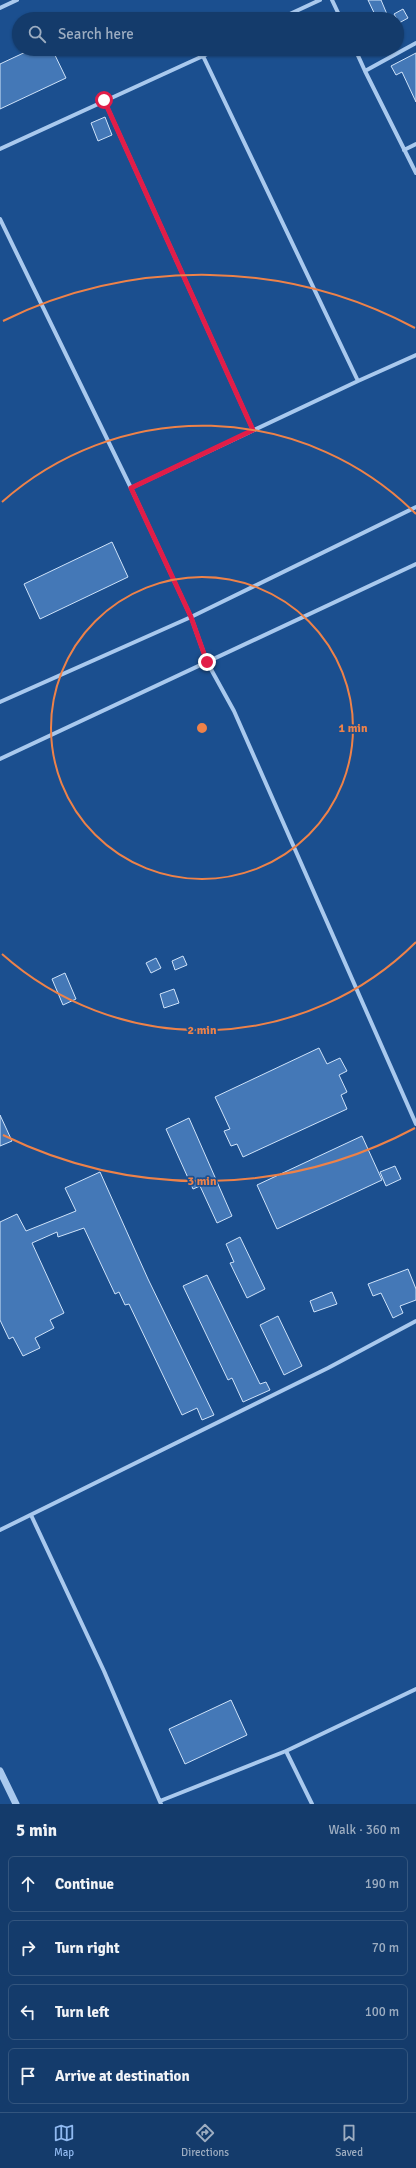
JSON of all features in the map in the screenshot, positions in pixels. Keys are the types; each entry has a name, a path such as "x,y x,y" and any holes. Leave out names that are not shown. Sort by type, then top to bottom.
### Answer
{"street":[{"path":"0,8 17,0"},
{"path":"294,12 320,0"},
{"path":"332,0 338,12"},
{"path":"404,50 416,43"},
{"path":"0,148 203,56 358,381"},
{"path":"358,56 416,173"},
{"path":"365,71 392,56"},
{"path":"104,100 253,430"},
{"path":"404,150 416,144"},
{"path":"0,219 131,488 191,617 207,662 234,711 416,1124"},
{"path":"131,488 416,355"},
{"path":"0,702 191,617 416,507"},
{"path":"0,759 416,564"},
{"path":"0,1530 328,1368 416,1321"},
{"path":"31,1516 104,1671 161,1803 286,1751 416,1688"},
{"path":"286,1751 312,1804"},
{"path":"0,1771 16,1804"}],"building":[{"path":"368,0 381,0 386,12 374,12"},
{"path":"403,9 408,18 404,20 404,12 398,12"},
{"path":"416,53 416,102 402,72 396,75 391,66"},
{"path":"17,56 55,56 66,78 0,109 0,64"},
{"path":"105,117 112,135 98,141 91,123"},
{"path":"112,542 128,577 40,619 24,584"},
{"path":"183,956 187,965 175,970 172,961"},
{"path":"156,958 161,968 151,973 146,963"},
{"path":"65,973 76,999 63,1005 52,979"},
{"path":"174,989 179,1003 164,1008 160,994"},
{"path":"319,1048 327,1064 340,1058 347,1071 339,1075 347,1092 341,1095 347,1109 243,1157 237,1144 231,1146 224,1131 230,1129 215,1097"},
{"path":"0,1115 12,1141 0,1146"},
{"path":"189,1118 232,1216 217,1223 200,1186 193,1189 166,1129"},
{"path":"362,1136 382,1180 277,1229 257,1185"},
{"path":"395,1166 401,1179 386,1186 380,1172"},
{"path":"100,1172 148,1279 214,1415 202,1420 197,1408 182,1415 129,1304 125,1305 119,1292 115,1294 84,1228 58,1237 57,1232 32,1243 64,1313 50,1320 54,1328 35,1338 40,1348 23,1356 13,1337 9,1339 0,1320 0,1222 17,1214 26,1231 76,1211 65,1188"},
{"path":"240,1237 265,1289 247,1298 230,1263 234,1262 226,1244"},
{"path":"408,1269 416,1289 416,1300 400,1306 403,1313 393,1318 381,1293 373,1296 368,1284"},
{"path":"207,1275 260,1384 266,1382 270,1390 243,1402 232,1378 228,1380 183,1286"},
{"path":"332,1292 337,1304 314,1312 310,1301"},
{"path":"278,1316 302,1366 284,1375 260,1325"},
{"path":"231,1700 247,1735 185,1764 169,1729"}],"route":[{"path":"104,100 253,430 131,488 191,617 207,662"}]}
